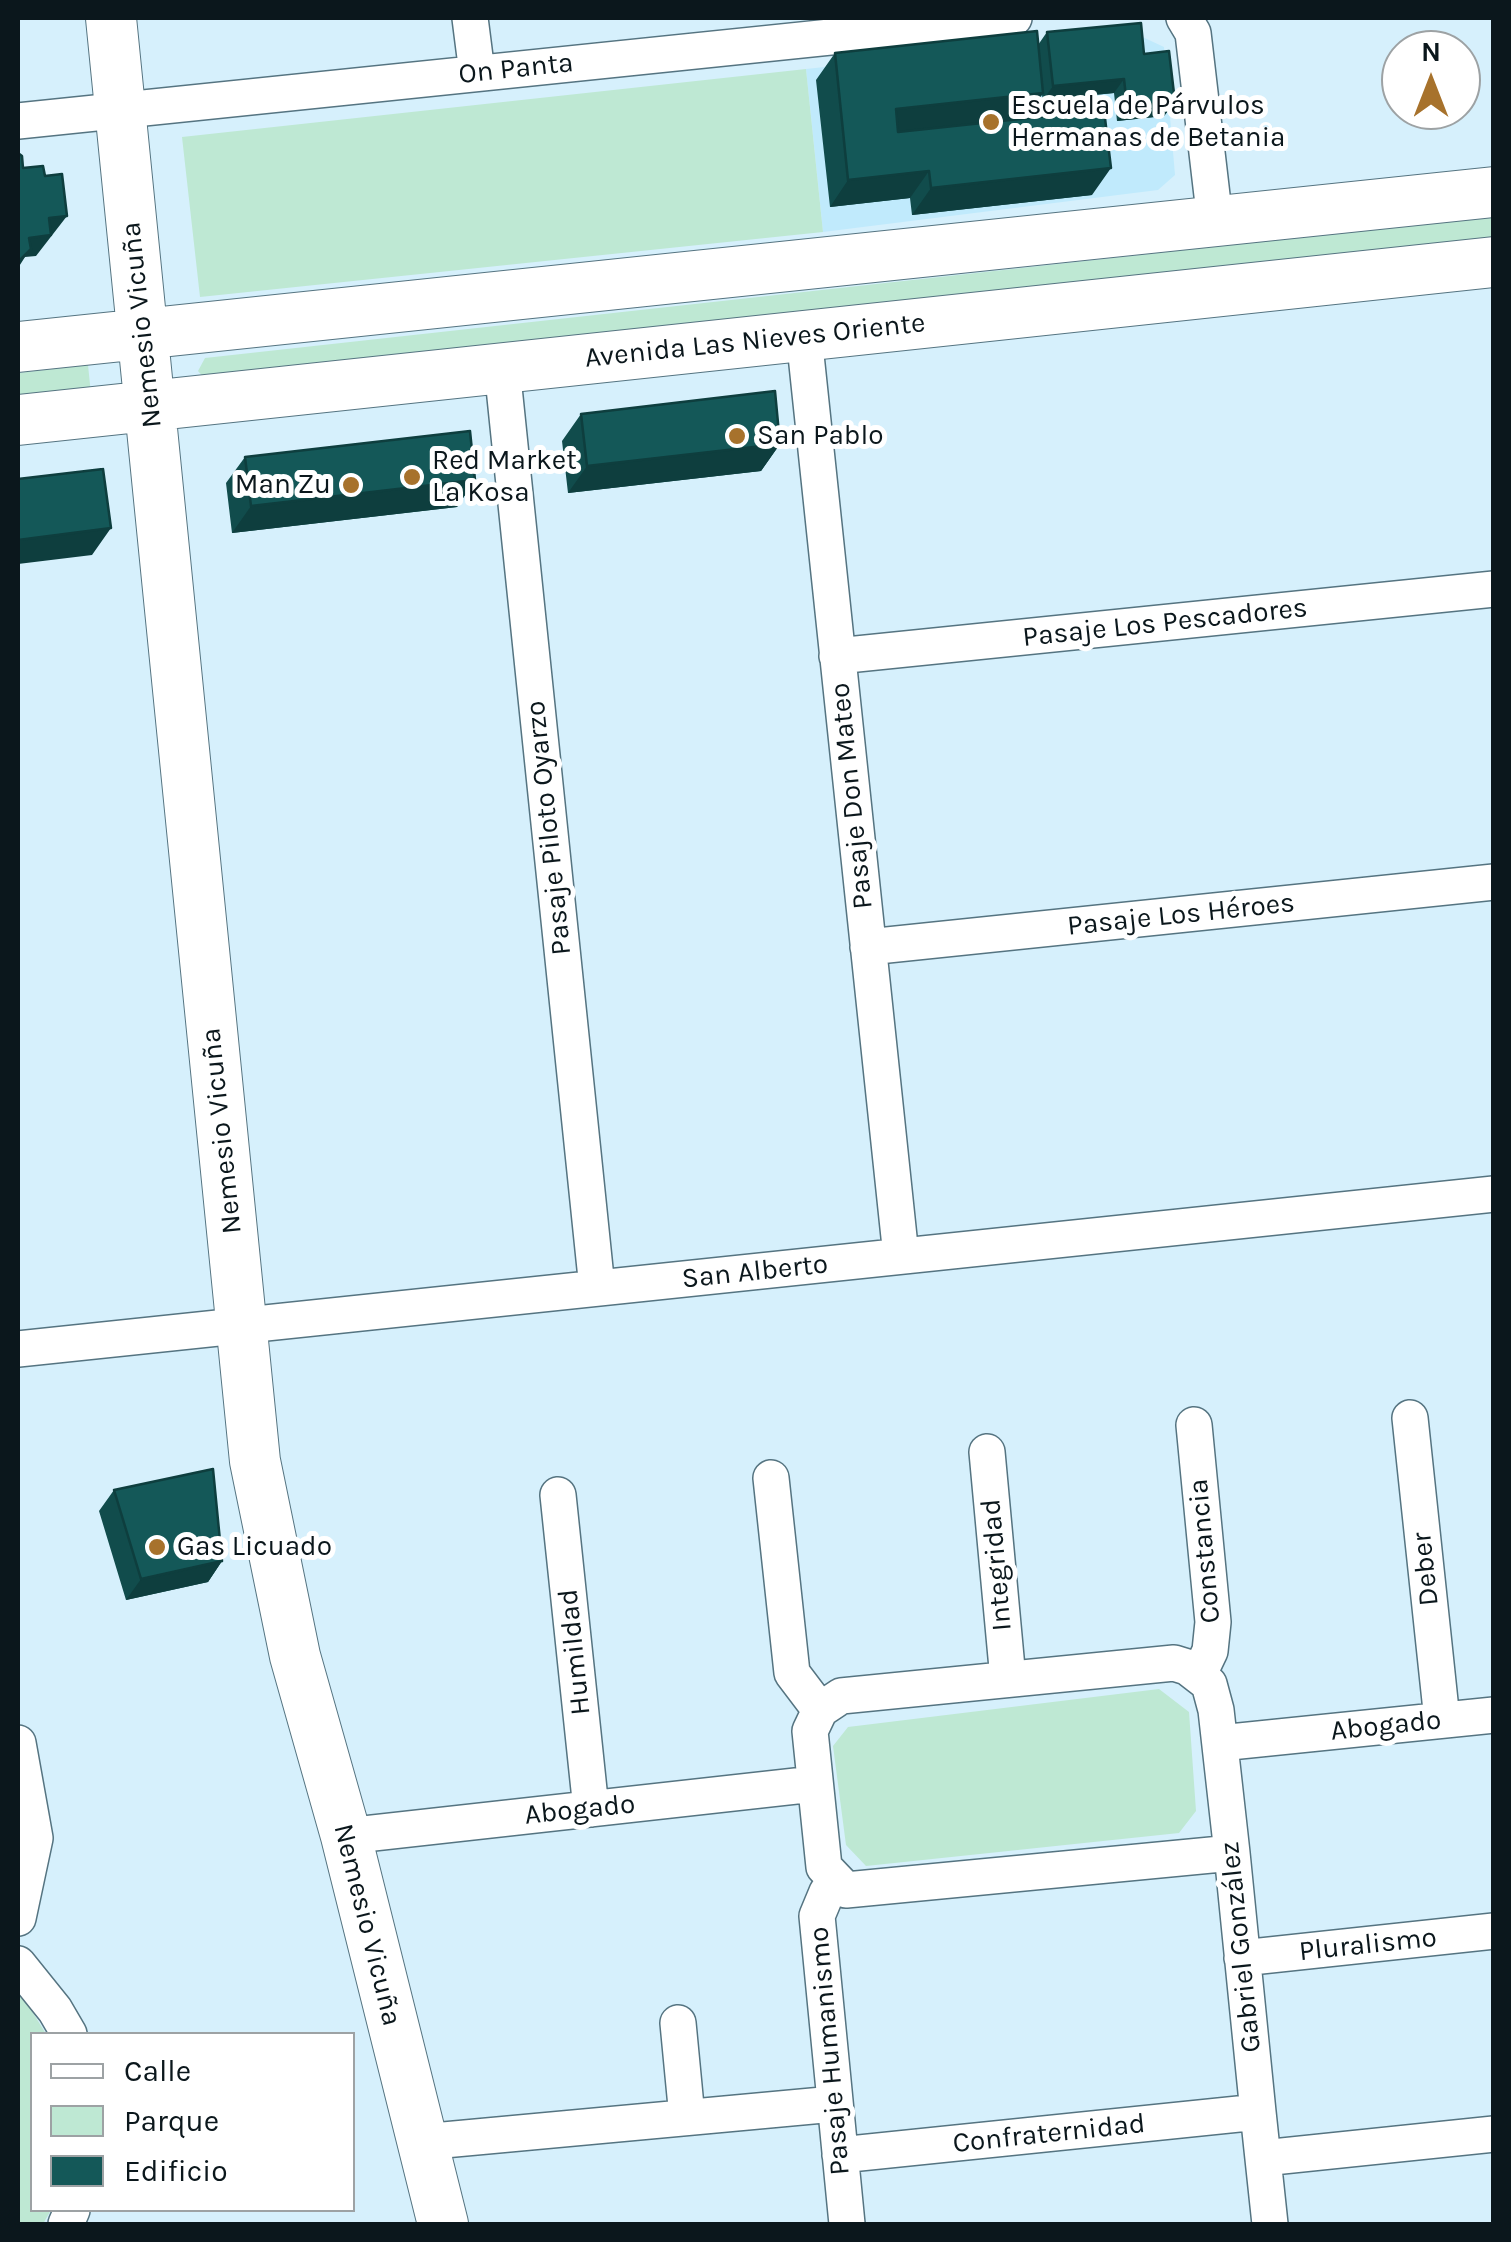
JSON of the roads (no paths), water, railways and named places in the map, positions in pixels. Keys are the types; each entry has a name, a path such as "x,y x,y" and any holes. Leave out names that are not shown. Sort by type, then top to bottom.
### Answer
{"street":[{"name":"Nemesio Vicuña","path":"111,18 255,1461 275,1574 320,1754 346,1836 443,2224"},
{"path":"470,18 476,74"},
{"name":"On Panta","path":"18,121 476,74 771,30 1014,18"},
{"path":"1184,18 1193,33 1215,221"},
{"path":"18,347 1494,192"},
{"name":"Avenida Las Nieves Oriente","path":"18,420 1494,262"},
{"name":"Pasaje Don Mateo","path":"804,336 901,1256"},
{"name":"Pasaje Piloto Oyarzo","path":"502,368 597,1288"},
{"name":"Pasaje Los Pescadores","path":"837,656 1494,589"},
{"name":"Pasaje Los Héroes","path":"868,948 1494,882"},
{"name":"San Alberto","path":"18,1349 1494,1194"},
{"name":"Deber","path":"1410,1418 1442,1720"},
{"name":"Constancia","path":"1194,1425 1213,1622 1210,1650 1199,1674"},
{"name":"Integridad","path":"987,1452 1008,1679"},
{"path":"772,1478 792,1673 820,1710"},
{"name":"Humildad","path":"558,1495 591,1809"},
{"path":"1199,1674 1174,1663 841,1696 820,1710 810,1732 824,1867 846,1890 866,1891 1232,1853"},
{"name":"Gabriel González","path":"1199,1674 1214,1696 1270,2224"},
{"name":"Abogado","path":"1220,1744 1494,1715"},
{"path":"18,1744 35,1838 18,1918"},
{"name":"Abogado","path":"346,1836 814,1784"},
{"name":"Pasaje Humanismo","path":"837,1884 827,1892 817,1916 846,2224"},
{"name":"Pluralismo","path":"1242,1958 1494,1932"},
{"path":"18,1964 55,2010 67,2032"},
{"path":"678,2023 687,2118"},
{"path":"422,2142 834,2104"},
{"name":"Confraternidad","path":"840,2156 1258,2112"},
{"path":"1263,2158 1494,2134"}],"place":[{"name":"Escuela de Párvulos Hermanas de Betania","path":"991,122"},
{"name":"San Pablo","path":"737,436"},
{"name":"Red Market La Kosa","path":"412,477"},
{"name":"Man Zu","path":"351,485"},
{"name":"Gas Licuado","path":"157,1547"}]}
